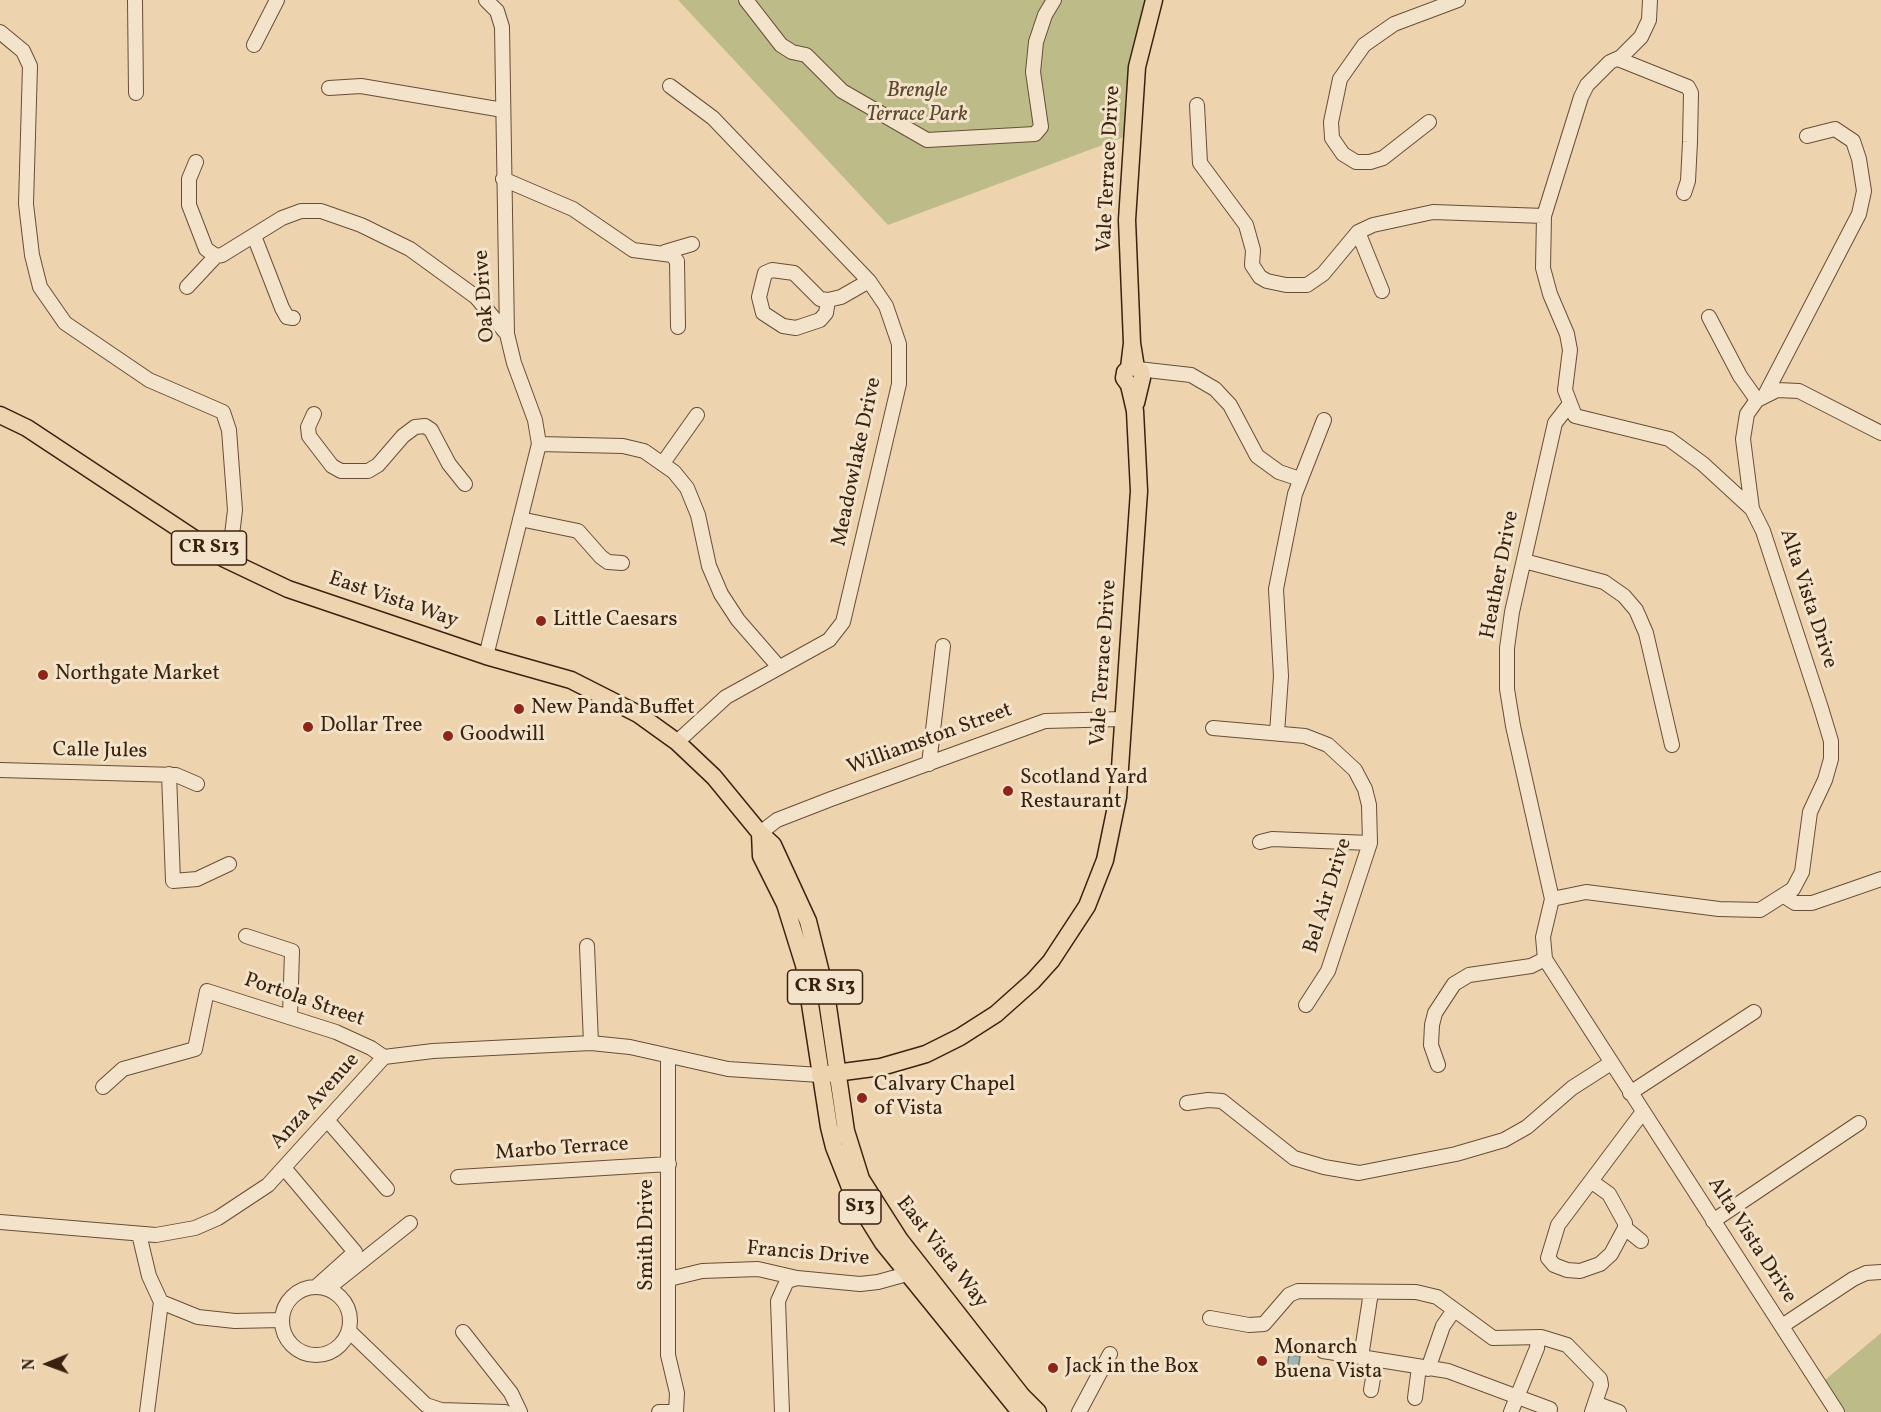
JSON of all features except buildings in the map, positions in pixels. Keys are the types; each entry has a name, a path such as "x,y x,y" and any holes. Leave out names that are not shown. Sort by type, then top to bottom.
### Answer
{"main road":[{"name":"Vale Terrace Drive","path":"820,1075 881,1067 926,1054 960,1037 996,1014 1051,961 1087,906 1105,860 1118,797 1139,491 1135,411 1136,376 1132,343 1127,220 1137,67 1154,0"},
{"name":"East Vista Way","path":"0,414 27,428 216,553 288,589 486,656 571,680 638,714 677,742 714,777 760,833 773,845 790,877 816,944 846,1131 861,1179 900,1240 1022,1396 1038,1412"},
{"name":"CR S13","path":"760,833 760,856 785,904 804,965 820,1075"},
{"name":"East Vista Way","path":"820,1075 830,1132 853,1195 883,1243 1020,1412"},
{"path":"883,1243 901,1254 932,1293 937,1294 941,1290"}],"street":[{"path":"135,0 136,93"},
{"path":"254,45 277,0"},
{"name":"Oak Drive","path":"486,0 497,11 502,27 507,334 514,363 535,420 538,444 486,656"},
{"path":"746,0 781,45 792,52 806,55 842,91 927,140 1035,134 1041,127 1033,72 1036,42 1045,15 1054,0"},
{"path":"1429,122 1383,158 1370,162 1356,162 1342,154 1332,138 1331,122 1340,79 1364,45 1394,24 1458,0"},
{"path":"1569,405 1564,390 1570,350 1567,334 1550,294 1543,268 1544,216 1581,97 1587,85 1610,62 1618,59 1641,37 1649,20 1650,0"},
{"path":"0,32 23,51 30,66 26,204 32,255 40,287 65,322 148,380 223,412 229,430 236,510 232,534 216,553"},
{"path":"1618,59 1688,87 1691,93 1688,181 1684,193"},
{"path":"329,88 361,86 503,110"},
{"name":"Meadowlake Drive","path":"670,86 713,118 869,281 886,306 899,344 898,384 843,622 829,640 778,666 726,697 677,742"},
{"path":"1197,105 1200,163 1246,225 1252,242 1252,265 1260,277 1286,285 1307,285 1323,274 1358,232 1373,225 1433,212 1544,216"},
{"path":"1752,509 1743,439 1747,414 1761,398 1859,214 1864,191 1859,159 1853,141 1835,129 1808,136"},
{"path":"196,162 189,179 189,205 206,249 216,256"},
{"path":"504,179 573,209 633,250 665,252 692,244"},
{"path":"187,287 216,256 222,255 282,218 301,211 321,211 360,225 410,249 453,278 476,297 507,334"},
{"path":"1358,232 1382,291"},
{"path":"254,236 282,308 287,317 293,318"},
{"path":"665,252 677,261 678,327"},
{"path":"828,300 826,313 820,320 796,328 783,326 763,313 759,297 765,273 772,270 794,273 820,299 828,300 841,297 869,281"},
{"path":"1709,317 1740,376 1761,398"},
{"path":"1136,376 1191,375 1215,389 1230,405 1257,456 1279,472 1300,479"},
{"path":"1761,398 1782,390 1799,391 1881,433"},
{"name":"Alta Vista Drive","path":"1552,899 1586,892 1751,912 1760,910 1792,889 1802,872 1806,859 1808,818 1829,769 1832,750 1821,708 1763,531 1752,509 1703,464 1669,439 1575,416 1569,405"},
{"name":"Heather Drive","path":"1552,899 1513,726 1507,689 1507,648 1555,423 1569,405"},
{"path":"314,414 308,427 309,436 332,466 341,471 368,471 378,465 403,435 415,427 425,426 431,430 449,464 465,484"},
{"path":"663,463 697,415"},
{"path":"1277,733 1281,676 1276,589 1300,479 1324,420"},
{"path":"538,444 623,446 644,451 663,463 687,488 698,515 709,566 721,594 738,620 778,666"},
{"path":"520,519 578,531 601,557 608,562 622,563"},
{"path":"1524,561 1604,582 1624,596 1636,610 1646,633 1672,745"},
{"path":"929,764 943,646"},
{"name":"Williamston Street","path":"760,833 777,820 1045,721 1123,718"},
{"name":"Bel Air Drive","path":"1213,728 1305,736 1328,745 1355,770 1369,805 1370,843 1328,971 1306,1005"},
{"name":"Calle Jules","path":"0,770 169,774 197,784"},
{"path":"169,774 173,881 196,879 230,864"},
{"path":"1260,843 1272,838 1370,843"},
{"path":"1784,896 1795,903 1812,903 1881,879"},
{"path":"1438,1065 1431,1045 1432,1025 1435,1013 1454,984 1470,975 1531,966 1545,959 1544,937 1552,899"},
{"path":"246,936 292,951 290,1016"},
{"path":"587,946 591,1043"},
{"name":"Alta Vista Drive","path":"1545,959 1642,1113 1837,1412"},
{"name":"Portola Street","path":"103,1087 123,1069 195,1049 207,991 290,1016 362,1044 384,1058"},
{"path":"1630,1093 1754,1012"},
{"name":"Anza Avenue","path":"0,1222 139,1234 176,1233 218,1218 249,1199 285,1169 384,1058 433,1051 591,1043 630,1047 728,1069 820,1075"},
{"name":"Smith Drive","path":"659,1412 676,1412 677,1393 668,1355 668,1057"},
{"path":"1187,1103 1222,1101 1294,1158 1324,1167 1359,1173 1456,1154 1504,1140 1527,1127 1572,1088 1611,1063"},
{"path":"1590,1184 1595,1184 1609,1194 1625,1223 1625,1228 1611,1254 1600,1264 1580,1271 1567,1270 1554,1265 1548,1258 1558,1225 1642,1113"},
{"path":"328,1121 387,1190"},
{"path":"1713,1221 1859,1123"},
{"name":"Marbo Terrace","path":"458,1177 669,1164"},
{"path":"285,1169 355,1252 321,1288"},
{"path":"321,1288 344,1301 350,1321 349,1331 336,1349 326,1354 304,1354 287,1341 281,1320 283,1309 296,1293 321,1288 410,1223"},
{"path":"1625,1228 1641,1241"},
{"path":"139,1234 149,1276 161,1302 147,1412"},
{"name":"Francis Drive","path":"669,1280 702,1270 758,1269 797,1278 860,1284 907,1274"},
{"path":"1782,1326 1853,1279 1881,1272"},
{"path":"782,1412 778,1301 787,1281 797,1278"},
{"path":"1210,1318 1264,1324 1289,1295 1298,1291 1416,1292 1437,1297 1493,1338 1538,1338 1567,1346 1600,1379 1601,1384 1593,1407 1619,1412"},
{"path":"1360,1357 1371,1292"},
{"path":"161,1302 198,1317 235,1321 281,1320"},
{"path":"1415,1398 1424,1368 1443,1326 1454,1310"},
{"path":"349,1331 426,1405 441,1410 506,1412"},
{"path":"463,1332 511,1393 520,1412"},
{"path":"1511,1412 1537,1348 1538,1338"},
{"path":"1323,1351 1448,1371 1550,1409"},
{"path":"1079,1412 1110,1354"},
{"path":"1371,1390 1376,1360"}],"green space":[{"name":"Brengle Terrace Park","path":"678,0 1154,0 1132,134 888,225"},
{"path":"1881,1333 1881,1412 1846,1412 1825,1380"}],"water":[{"path":"1289,1355 1300,1356 1297,1377 1286,1375"}],"place":[{"name":"Little Caesars","path":"541,621"},
{"name":"Northgate Market","path":"43,675"},
{"name":"New Panda Buffet","path":"519,709"},
{"name":"Dollar Tree","path":"308,727"},
{"name":"Goodwill","path":"448,736"},
{"name":"Scotland Yard Restaurant","path":"1008,791"},
{"name":"Calvary Chapel of Vista","path":"862,1098"},
{"name":"Monarch Buena Vista","path":"1262,1361"},
{"name":"Jack in the Box","path":"1053,1368"}]}
